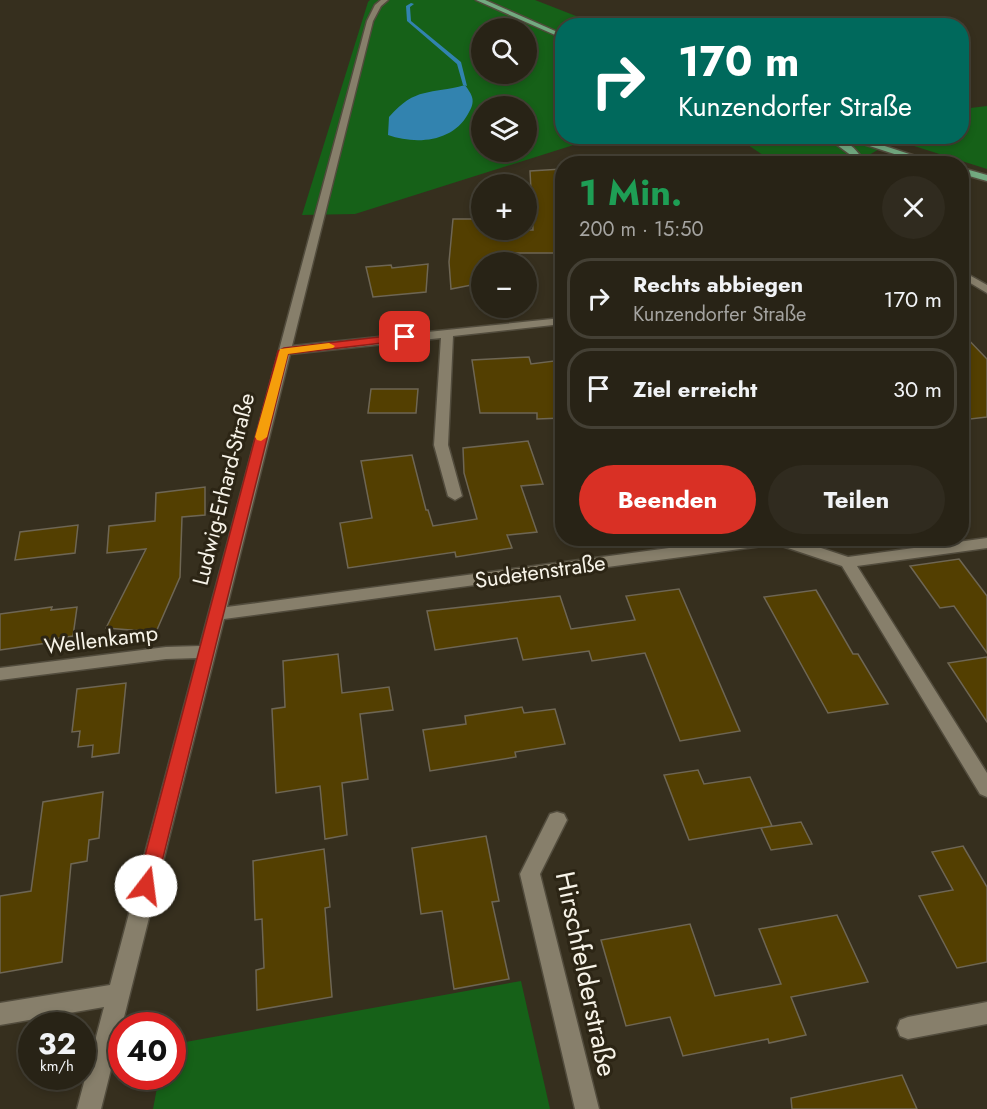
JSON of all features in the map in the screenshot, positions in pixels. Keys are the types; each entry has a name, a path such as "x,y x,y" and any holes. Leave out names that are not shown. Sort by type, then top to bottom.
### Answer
{"main road":[{"path":"479,0 555,33"},
{"path":"841,144 857,156"},
{"path":"869,144 909,156"},
{"path":"969,173 987,178"}],"street":[{"name":"Ludwig-Erhard-Straße","path":"89,1109 370,21 378,5 385,0"},
{"path":"969,281 987,290"},
{"path":"284,351 555,322"},
{"path":"447,333 441,445 455,496"},
{"path":"969,545 987,543"},
{"name":"Sudetenstraße","path":"216,614 725,546"},
{"name":"Sudetenstraße","path":"798,546 847,562"},
{"path":"965,546 847,562 987,789"},
{"name":"Wellenkamp","path":"0,674 166,652 208,652"},
{"name":"Hirschfelderstraße","path":"556,820 530,874 587,1109"},
{"path":"0,1014 118,994"},
{"path":"908,1028 987,1013"}],"green space":[{"path":"370,0 535,0 581,18 555,18 555,144 577,144 537,157 537,96 471,96 471,162 520,162 482,174 471,174 471,177 355,214 302,215"},
{"path":"987,106 987,169 969,163 969,156 946,156 908,144 969,144 969,108"},
{"path":"746,144 888,144 867,156 764,156"},
{"path":"521,981 550,1109 153,1109 157,1090 186,1090 186,1042"}],"water":[{"path":"465,85 471,96 471,108 468,114 453,130 443,136 422,140 388,135 389,117 407,100 424,93"}],"building":[{"path":"555,169 555,253 471,252 471,285 451,289 449,262 453,219 471,219 471,240 537,240 537,174 530,174 530,171"},
{"path":"428,264 426,292 373,297 366,267 391,265 392,268"},
{"path":"969,340 987,359 987,417 969,419"},
{"path":"529,357 531,364 555,361 555,418 537,419 537,413 480,413 472,360"},
{"path":"371,389 418,389 416,413 368,413"},
{"path":"528,441 543,484 521,486 537,532 507,535 512,548 456,557 455,552 348,568 340,523 372,518 361,461 412,455 426,510 428,510 433,526 477,519 464,473 463,448"},
{"path":"205,487 205,515 182,517 180,577 156,632 106,628 146,549 107,553 109,526 155,521 156,493"},
{"path":"78,525 75,553 15,560 20,532"},
{"path":"959,559 987,596 987,653 954,606 940,608 910,566"},
{"path":"679,589 740,731 680,741 645,653 592,661 589,651 523,660 517,638 435,650 427,611 560,596 571,629 635,620 626,596"},
{"path":"816,590 853,654 858,654 888,704 828,713 764,597"},
{"path":"52,607 51,610 77,607 73,636 47,640 47,643 0,650 0,614"},
{"path":"338,654 342,693 389,687 393,710 360,714 368,779 342,783 347,835 325,839 320,786 276,793 272,709 285,707 283,661"},
{"path":"987,657 987,722 948,663"},
{"path":"126,683 119,753 92,757 93,745 78,747 80,731 72,732 77,689"},
{"path":"522,707 524,713 555,709 565,744 515,752 516,757 430,771 423,730 466,724 465,716"},
{"path":"698,770 704,784 750,777 772,826 689,840 664,775"},
{"path":"103,792 99,838 89,840 87,861 71,864 62,962 0,973 0,896 31,891 43,802"},
{"path":"801,822 812,844 771,850 761,828"},
{"path":"486,836 499,901 492,902 509,979 454,989 442,911 421,914 412,848"},
{"path":"963,846 987,887 987,962 957,968 919,896 953,890 932,852"},
{"path":"324,849 330,907 325,908 332,997 257,1010 256,970 264,968 262,919 255,920 253,861"},
{"path":"837,915 868,982 791,997 806,1035 769,1043 768,1039 683,1056 670,1017 626,1026 601,940 690,924 715,996 781,984 759,929"},
{"path":"902,1075 917,1109 792,1109 791,1098"}],"waterway":[{"path":"412,4 408,6 409,21 459,63 465,85"}],"slow traffic":[{"path":"261,437 284,351 329,346"}],"route":[{"path":"146,886 284,351 405,337"}]}
